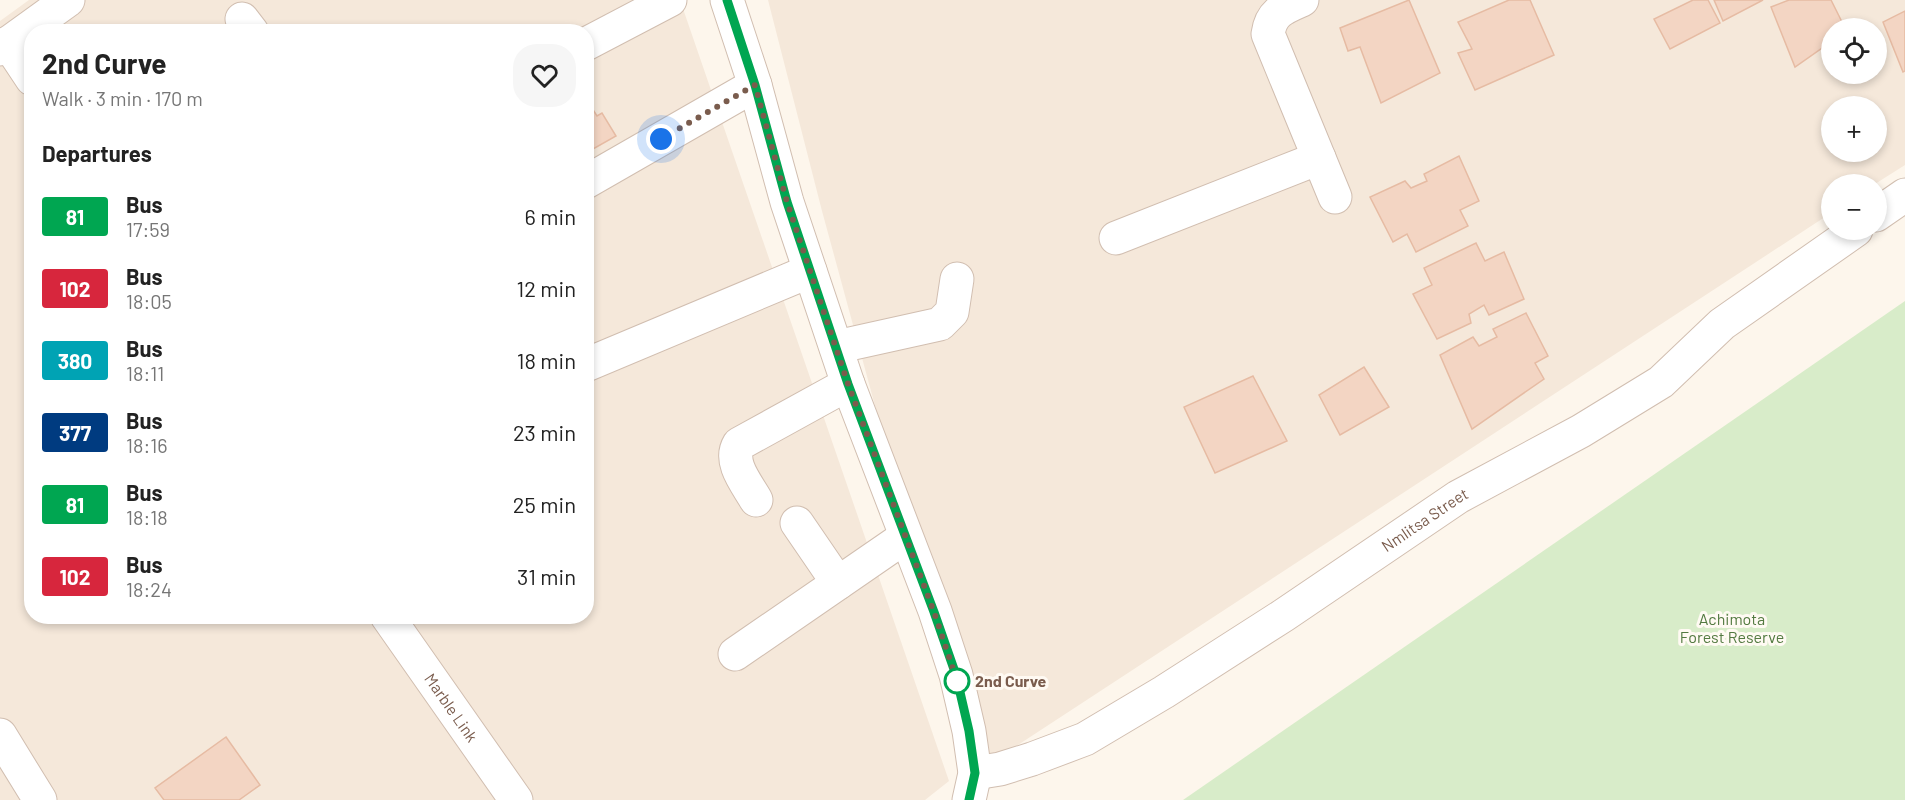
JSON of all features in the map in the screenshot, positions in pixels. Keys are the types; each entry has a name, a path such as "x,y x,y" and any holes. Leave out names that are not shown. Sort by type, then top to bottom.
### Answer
{"street":[{"path":"35,24 68,0"},
{"path":"594,40 670,0"},
{"path":"727,0 755,85 787,202 848,384 956,675 969,731 972,787"},
{"path":"1302,0 1280,11 1270,20 1268,34 1335,196"},
{"path":"24,32 4,46 24,70"},
{"path":"594,177 755,85"},
{"path":"1116,237 1319,158"},
{"path":"1887,207 1905,195"},
{"name":"Nmlitsa Street","path":"972,787 1000,769 1085,738 1164,692 1284,615 1458,497 1581,431 1661,382 1722,324 1842,240"},
{"path":"594,362 810,271"},
{"path":"836,347 940,324 952,312 957,279"},
{"path":"756,500 735,462 735,451 740,444 848,384"},
{"path":"797,523 838,583"},
{"path":"735,654 905,537"},
{"name":"Marble Link","path":"393,624 516,800"},
{"path":"0,735 40,800"}],"shaded area":[{"path":"29,0 680,0 949,781 925,800 0,800 0,21"},
{"path":"768,0 1905,0 1905,165 1887,176 1887,174 1821,174 1821,220 975,773 822,211"}],"green space":[{"name":"Achimota Forest Reserve","path":"1905,301 1905,800 1183,800"}],"building":[{"path":"1409,0 1440,73 1381,103 1360,47 1348,51 1340,28"},
{"path":"1509,0 1530,0 1554,55 1475,90 1458,53 1472,49 1458,22"},
{"path":"1693,0 1708,0 1720,23 1670,49 1654,19"},
{"path":"1714,0 1763,0 1723,21"},
{"path":"1789,0 1831,0 1840,18 1821,18 1821,49 1795,67 1771,7"},
{"path":"1905,11 1905,71 1903,72 1887,32 1887,20"},
{"path":"594,111 597,116 602,113 616,136 594,148"},
{"path":"1459,156 1479,201 1460,210 1468,226 1416,252 1407,234 1393,242 1370,197 1405,181 1411,188 1427,181 1424,174"},
{"path":"1476,243 1485,261 1504,252 1524,299 1489,315 1484,305 1469,314 1471,323 1437,339 1413,294 1432,285 1424,268"},
{"path":"1526,313 1548,356 1535,363 1544,379 1472,429 1440,355 1473,337 1479,346 1497,337 1493,329"},
{"path":"1364,367 1389,407 1340,435 1319,395"},
{"path":"1253,376 1287,441 1215,473 1184,407"},
{"path":"226,737 260,785 239,800 164,800 155,788"}],"bus line":[{"name":"81","path":"727,0 755,85 787,202 848,384 956,675 969,731 975,773 969,800"}],"place":[{"name":"2nd Curve","path":"957,681"}],"route":[{"path":"661,139 755,85 787,202 848,384 934,612 957,681"}]}
